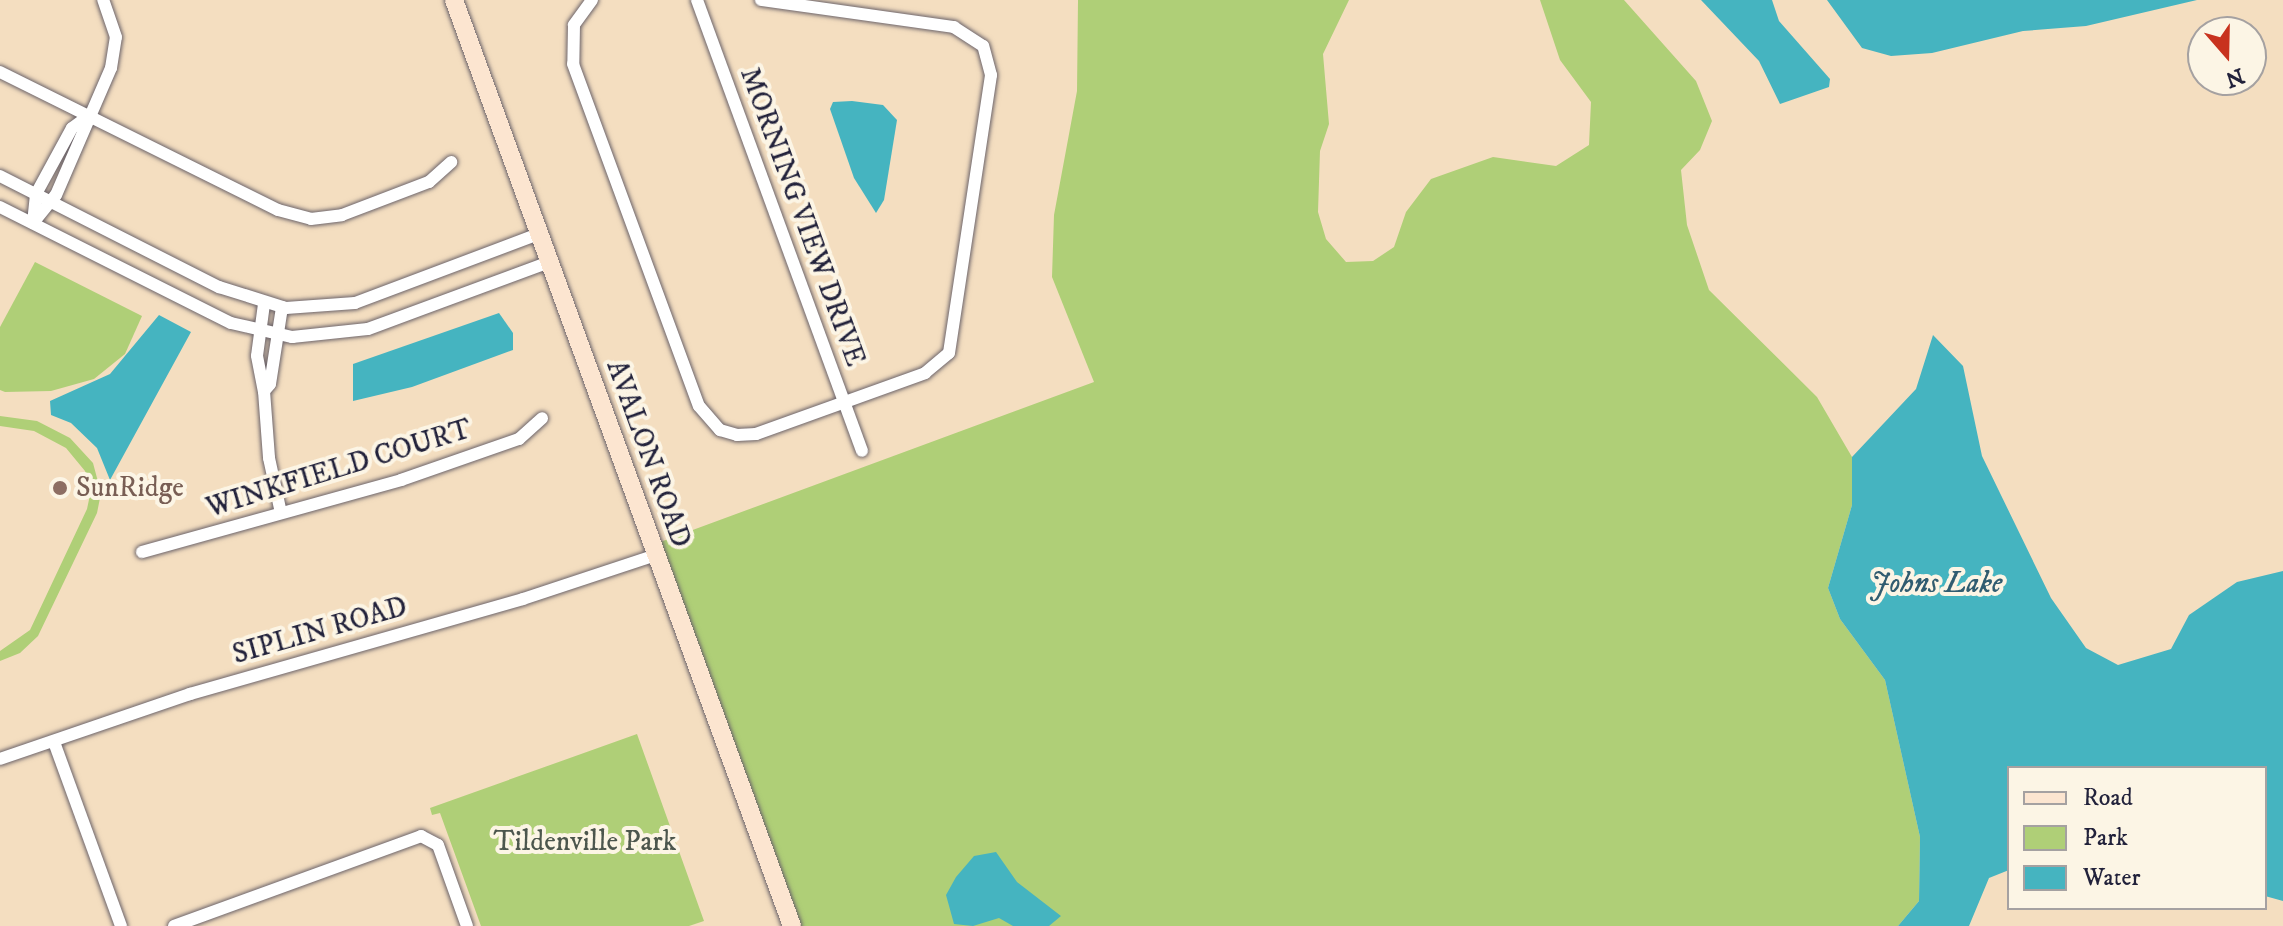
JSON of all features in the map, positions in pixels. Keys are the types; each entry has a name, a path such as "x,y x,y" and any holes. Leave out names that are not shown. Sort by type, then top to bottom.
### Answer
{"main road":[{"name":"AVALON ROAD","path":"454,0 792,926"}],"street":[{"path":"33,223 52,202 86,134 87,117 111,68 116,37 103,0"},
{"path":"592,0 574,25 573,64 699,406 720,430 737,435 756,434 925,373 949,353 991,75 983,46 962,30 837,5 761,0"},
{"name":"MORNING VIEW DRIVE","path":"697,0 862,451"},
{"path":"0,72 278,210 311,219 342,215 429,182 451,162"},
{"path":"33,223 36,194 72,128 87,117"},
{"path":"57,157 71,164"},
{"path":"0,176 219,287 264,304 282,307 355,303 539,234"},
{"path":"0,207 216,316 274,335 325,337 368,329 549,262"},
{"path":"264,304 257,364 264,391 269,458 281,513"},
{"path":"264,391 270,384 274,335 282,307"},
{"name":"WINKFIELD COURT","path":"142,552 401,480 519,439 542,418"},
{"name":"SIPLIN ROAD","path":"0,759 190,694 523,599 656,555"},
{"path":"54,742 121,926"},
{"path":"174,926 410,838 430,838 441,853 467,926"}],"green space":[{"path":"1078,0 1349,0 1323,54 1329,124 1320,151 1318,212 1326,239 1346,262 1373,261 1394,247 1406,212 1431,179 1493,157 1556,166 1589,145 1591,102 1560,60 1540,0 1624,0 1696,81 1712,121 1700,150 1681,170 1687,225 1709,290 1817,397 1852,457 1852,505 1828,588 1840,619 1885,680 1920,837 1919,901 1898,926 792,926 652,545 1094,382 1052,277 1054,215 1077,91"},
{"path":"35,262 142,316 125,354 94,379 51,391 5,392 0,390 0,327"},
{"path":"0,416 37,421 70,438 93,463 101,493 97,513 38,636 20,653 0,661 0,651 30,630 87,509 91,490 85,471 66,448 34,431 0,426"},
{"name":"Tildenville Park","path":"637,734 704,921 689,926 481,926 440,813 432,815 430,808"}],"water":[{"path":"1701,0 1772,0 1779,21 1830,79 1829,87 1780,104 1759,61"},
{"path":"1827,0 2197,0 2086,26 2023,31 1932,53 1891,56 1862,48"},
{"path":"833,102 883,105 897,120 884,200 876,213 854,178 830,109"},
{"path":"499,313 513,333 513,350 412,387 353,401 353,364"},
{"path":"159,315 191,332 110,480 97,448 71,423 51,415 50,401 110,374"},
{"name":"Johns Lake","path":"1933,335 1963,366 1982,456 2051,598 2086,648 2118,665 2171,649 2189,615 2237,582 2283,571 2283,901 2267,897 2267,766 2007,766 2007,871 1989,878 1969,926 1898,926 1919,901 1920,837 1885,680 1840,619 1828,588 1852,505 1852,457 1916,389"},
{"path":"996,852 1017,882 1061,916 1049,926 1013,926 999,918 973,926 954,924 946,895 956,877 974,856"}],"place":[{"name":"SunRidge","path":"60,488"}]}
